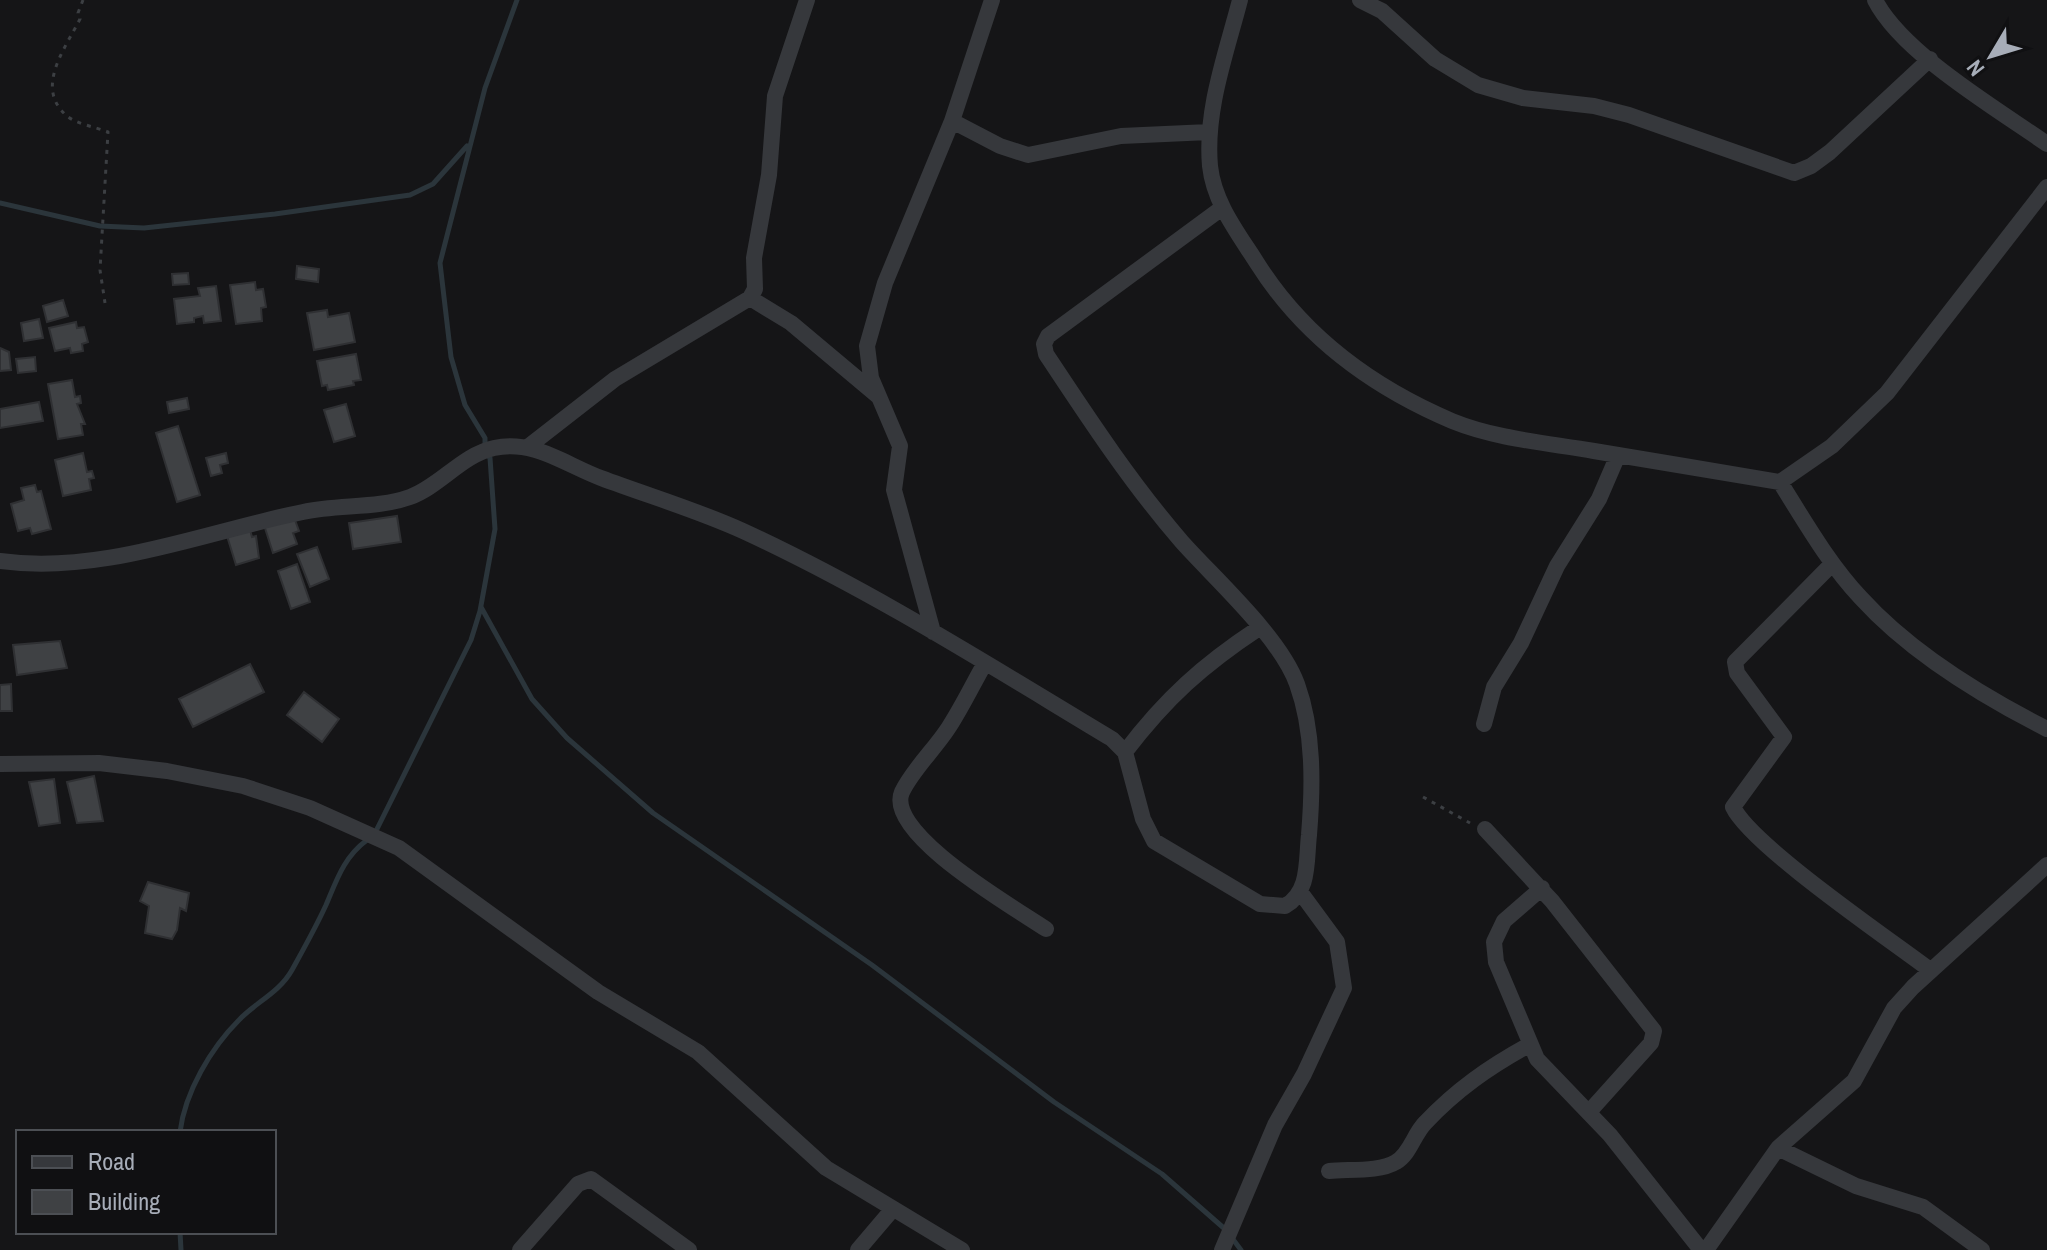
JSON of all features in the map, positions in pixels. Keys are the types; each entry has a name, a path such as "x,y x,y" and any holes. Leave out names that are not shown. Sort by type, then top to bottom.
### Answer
{"street":[{"path":"0,561 54,564 95,559 304,511 387,504 425,490 485,451 529,446 615,379 750,298 755,289 754,258 769,175 775,96 807,0"},
{"path":"933,632 894,490 900,446 867,364 867,346 885,283 952,121 992,0"},
{"path":"1240,0 1209,132 1210,169 1222,208 1277,295 1311,334 1350,364 1454,422 1506,436 1780,482 1832,446 1887,393 2047,187"},
{"path":"1360,0 1382,11 1435,59 1478,85 1523,98 1594,106 1629,115 1794,173 1811,166 1830,152 1930,59"},
{"path":"1875,0 1900,33 1930,59 2047,144"},
{"path":"952,121 1000,146 1028,155 1136,134 1209,132"},
{"path":"1222,208 1048,336 1044,344 1046,354 1122,467 1259,628 1297,682 1306,724 1310,814 1301,893 1337,942 1344,988 1275,1125 1222,1250"},
{"path":"750,298 791,323 879,397"},
{"path":"529,446 581,471 684,506 746,533 933,632 1112,739 1125,752 1143,819 1154,841 1260,904 1285,906 1301,893"},
{"path":"1484,724 1494,687 1521,643 1557,566 1599,499 1618,455"},
{"path":"1780,482 1832,564 1882,620 1959,676 2047,729"},
{"path":"1832,564 1735,662 1737,673 1784,737 1733,807 1746,825 1784,858 1930,970"},
{"path":"1125,752 1175,690 1259,628"},
{"path":"985,663 949,727 902,792 899,808 906,823 923,842 1046,929"},
{"path":"0,764 99,763 167,771 243,786 310,808 399,848 598,992 698,1052 826,1168 962,1250"},
{"path":"1485,829 1542,888 1654,1031 1651,1043 1589,1112"},
{"path":"1542,888 1504,921 1494,942 1496,962 1529,1045 1537,1059 1589,1112 1704,1250 1778,1148 1854,1081 1894,1008 1930,970 2047,865"},
{"path":"1329,1171 1393,1164 1449,1098 1488,1067 1529,1045"},
{"path":"1778,1148 1856,1186 1923,1207 1982,1250"},
{"path":"520,1250 578,1184 591,1179 689,1250"},
{"path":"858,1250 892,1210"}],"path":[{"path":"83,0 78,13 80,19 50,80 53,97 67,117 108,132 100,270 105,303"},
{"path":"1423,797 1485,829"}],"building":[{"path":"297,266 319,269 318,282 296,279"},
{"path":"188,273 189,284 173,285 172,274"},
{"path":"255,282 256,290 263,289 266,307 261,308 262,321 236,324 230,285"},
{"path":"216,286 221,321 204,323 203,316 194,318 194,322 177,324 174,299 200,296 198,288"},
{"path":"63,300 68,316 47,322 43,306"},
{"path":"327,310 328,317 349,313 355,342 314,350 307,313"},
{"path":"39,319 43,338 24,341 21,323"},
{"path":"76,322 77,328 84,327 88,342 82,344 83,351 71,353 70,348 55,351 49,328"},
{"path":"0,348 9,352 11,370 0,371"},
{"path":"356,354 361,380 353,381 354,385 328,390 327,385 322,386 317,361"},
{"path":"35,357 36,371 18,373 16,359"},
{"path":"72,380 75,397 80,396 81,403 77,404 85,424 81,424 83,435 58,439 48,384"},
{"path":"187,398 189,409 169,413 167,402"},
{"path":"39,402 43,421 0,428 0,409"},
{"path":"346,404 355,436 334,442 324,410"},
{"path":"178,426 200,495 177,502 156,433"},
{"path":"83,453 87,472 92,471 94,478 89,479 91,490 63,496 55,460"},
{"path":"226,453 228,463 220,465 222,473 211,476 206,458"},
{"path":"35,485 37,492 41,491 51,529 32,534 30,528 18,531 11,504 24,500 21,488"},
{"path":"397,516 401,542 353,549 349,523"},
{"path":"295,520 299,531 293,533 297,544 273,553 264,525"},
{"path":"250,530 252,537 256,536 259,558 236,565 227,536"},
{"path":"317,547 329,579 310,587 297,554"},
{"path":"297,564 310,602 291,609 278,571"},
{"path":"60,641 67,668 17,675 13,645"},
{"path":"250,664 264,692 193,727 179,699"},
{"path":"11,684 12,711 0,711 0,685"},
{"path":"304,692 339,719 322,742 287,715"},
{"path":"94,776 103,821 77,823 67,782"},
{"path":"54,779 60,823 39,826 29,782"},
{"path":"148,882 189,893 186,911 180,908 177,930 172,939 145,933 149,906 140,901"}],"waterway":[{"path":"375,833 471,640 480,611 495,529 490,458 485,451 485,438 465,405 451,357 440,263 485,88 517,0"},
{"path":"0,203 100,226 144,228 275,214 410,195 433,184 467,146"},
{"path":"481,607 532,699 567,738 653,813 872,965 1054,1102 1162,1174 1226,1230"},
{"path":"180,1130 193,1086 209,1057 239,1020 287,978 318,922 342,869 367,840"},
{"path":"180,1234 181,1250"},
{"path":"1232,1238 1241,1250"}]}
